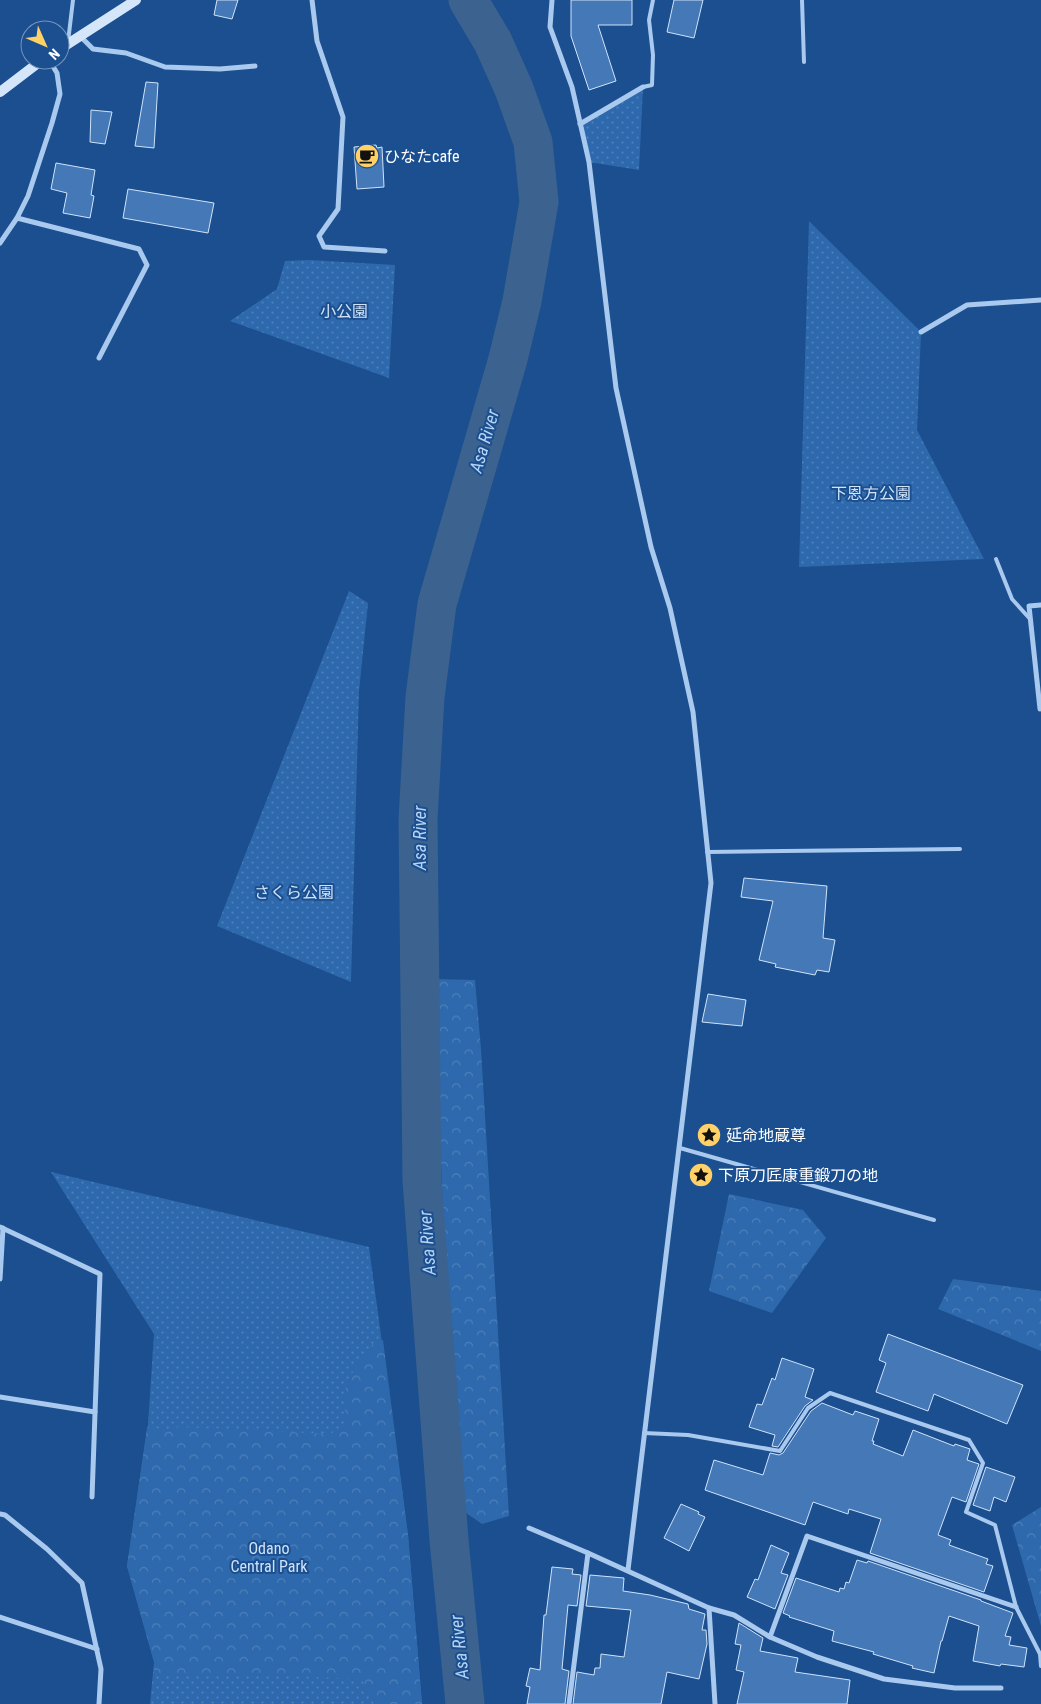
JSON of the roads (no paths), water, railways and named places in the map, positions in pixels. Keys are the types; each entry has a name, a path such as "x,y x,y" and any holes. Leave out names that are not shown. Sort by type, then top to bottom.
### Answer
{"main road":[{"path":"70,42 136,0"},
{"path":"0,92 29,70"}],"street":[{"path":"312,0 317,42 343,117 338,209 319,236 324,247 385,251"},
{"path":"552,0 550,27 572,87 589,162 616,388 651,547 670,608 693,712 711,883 628,1570"},
{"path":"80,36 94,49 126,53 165,67 220,69 255,66"},
{"path":"0,243 17,218 28,196 52,123 60,94 55,70"},
{"path":"580,124 644,87"},
{"path":"17,218 139,248 146,265 99,358"},
{"path":"921,332 967,305 1041,300"},
{"path":"1040,709 1029,606 1041,605"},
{"path":"0,1279 1,1228 100,1274 92,1497"},
{"path":"0,1397 95,1412"},
{"path":"0,1514 5,1515 47,1550 82,1583 101,1670 99,1704"},
{"path":"529,1528 628,1570 709,1608 734,1615 770,1637 817,1657 884,1679 955,1688 1001,1688"},
{"path":"770,1637 807,1536 1016,1607"},
{"path":"569,1704 588,1553"},
{"path":"709,1608 715,1704"},
{"path":"0,1617 97,1649"}],"lane":[{"path":"69,20 73,0"},
{"path":"644,87 652,85 653,55 650,20 653,0"},
{"path":"802,0 804,62"},
{"path":"996,559 1012,599 1031,620"},
{"path":"707,852 960,849"},
{"path":"680,1148 934,1220"},
{"path":"644,1434 688,1435 780,1451 808,1408 830,1393 969,1440 983,1463 966,1512 995,1525 1016,1607 1040,1654 1041,1666"}],"waterway":[{"name":"Asa River","path":"465,1704 449,1540 422,1180 418,819 425,697 437,604 508,359 522,301 539,202 533,142 514,89 493,42 468,0"}],"place":[{"name":"ひなたcafe","path":"367,156"},
{"name":"延命地蔵尊","path":"709,1135"},
{"name":"下原刀匠康重鍛刀の地","path":"701,1175"}],"park label":[{"name":"小公園","path":"344,311"},
{"name":"下恩方公園","path":"871,493"},
{"name":"さくら公園","path":"294,892"},
{"name":"Odano Central Park","path":"269,1557"}]}
